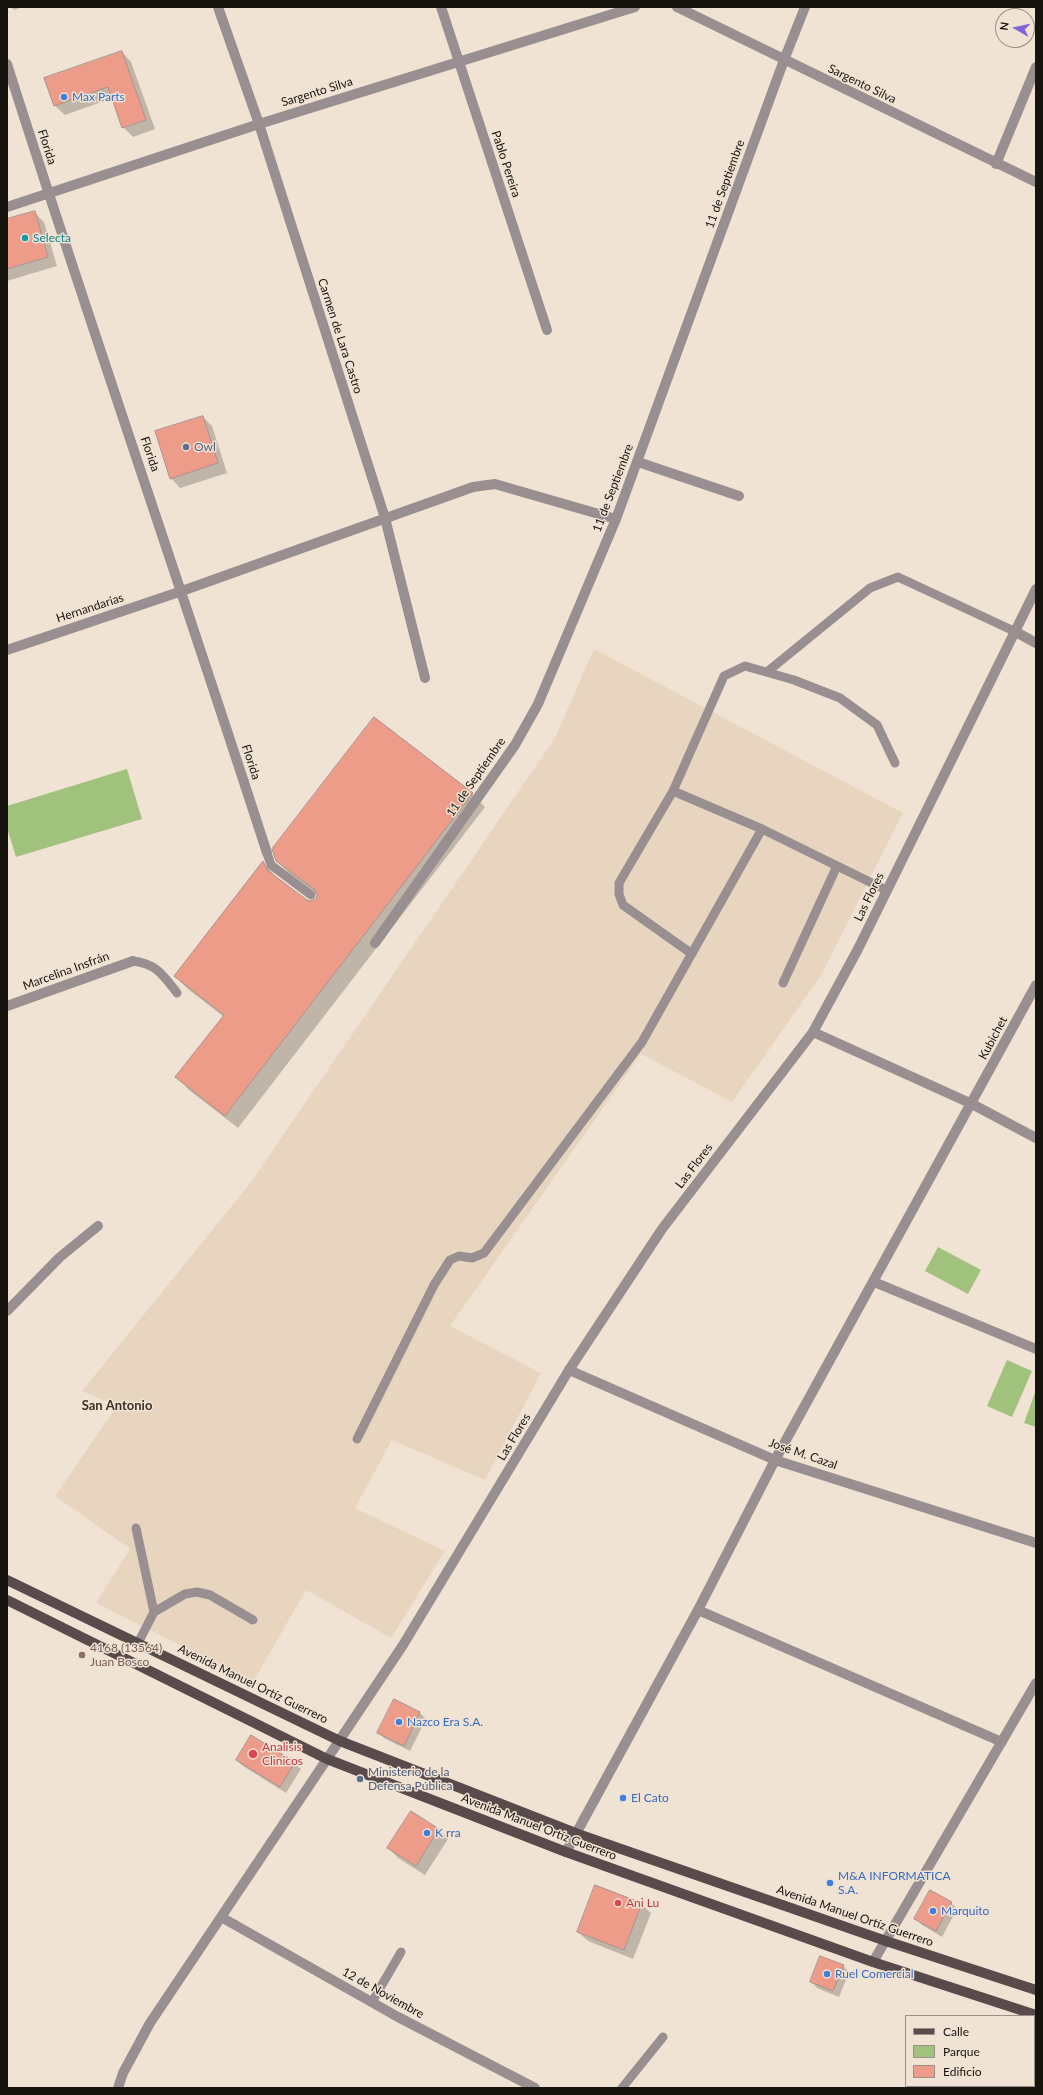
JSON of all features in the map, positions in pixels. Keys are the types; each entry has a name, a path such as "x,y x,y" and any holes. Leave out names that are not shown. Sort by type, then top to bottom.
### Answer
{"main road":[{"name":"Avenida Manuel Ortíz Guerrero","path":"7,1580 340,1741 578,1834 886,1941 1036,1990"},
{"name":"Avenida Manuel Ortíz Guerrero","path":"7,1600 327,1759 566,1852 873,1962 1036,2015"}],"street":[{"name":"Carmen de Lara Castro","path":"218,7 259,124 385,518 425,678"},
{"name":"Pablo Pereira","path":"441,7 547,330"},
{"name":"Sargento Silva","path":"7,207 259,124 635,7"},
{"name":"Sargento Silva","path":"677,7 996,164 1036,182"},
{"name":"11 de Septiembre","path":"375,943 515,745 538,704 616,519 638,462 784,60 805,7"},
{"name":"Florida","path":"7,64 48,194 182,591 267,853"},
{"path":"996,164 1036,67"},
{"path":"638,462 739,496"},
{"name":"Hernandarias","path":"7,650 182,591 473,487 495,484 616,519"},
{"name":"Las Flores","path":"118,2088 123,2073 150,2023 403,1645 569,1370 662,1229 813,1032 858,949 1036,589"},
{"path":"1016,632 1036,643"},
{"name":"Marcelina Insfrán","path":"7,1006 133,961"},
{"name":"Kubichet","path":"566,1852 578,1834 698,1610 775,1460 972,1104 1036,985"},
{"path":"813,1032 972,1104 1036,1138"},
{"path":"7,1311 60,1257 98,1226"},
{"path":"874,1282 1036,1349"},
{"name":"José M. Cazal","path":"569,1370 775,1460 955,1516 1036,1544"},
{"path":"698,1610 1002,1742"},
{"path":"873,1962 1036,1683"},
{"name":"12 de Noviembre","path":"221,1917 372,2002 535,2088"}],"lane":[{"path":"768,672 870,588 898,578 1016,632"},
{"path":"692,954 623,905 619,894 619,883 673,792 724,676 745,666 794,680 840,698 877,726 895,763"},
{"path":"673,792 762,829 886,890"},
{"path":"357,1439 434,1285 450,1260 459,1256 472,1258 484,1253 642,1042 762,829"},
{"path":"267,853 272,864 311,895"},
{"path":"783,982 837,866"},
{"path":"133,961 146,963 157,969 177,993"},
{"path":"136,1528 154,1612"},
{"path":"138,1643 154,1612 185,1594 197,1592 210,1595 253,1620"},
{"path":"372,2002 402,1952"},
{"path":"622,2088 662,2037"}],"shaded area":[{"path":"594,649 903,813 820,977 732,1102 641,1054 450,1326 541,1373 485,1480 392,1440 355,1508 445,1551 391,1638 306,1590 253,1682 96,1603 130,1549 55,1496 117,1406 82,1391 251,1182 555,738"}],"green space":[{"path":"127,769 142,819 16,857 7,828 7,806"},
{"path":"938,1247 981,1270 968,1294 925,1271"},
{"path":"1007,1360 1032,1371 1012,1417 987,1406"},
{"path":"1036,1390 1036,1427 1024,1423"}],"building":[{"path":"122,51 146,120 122,128 108,87 54,106 44,78"},
{"name":"Selecta","path":"35,211 48,257 7,269 7,219"},
{"name":"Owl","path":"203,416 218,463 170,479 155,431"},
{"path":"374,717 473,793 225,1116 175,1077 224,1015 174,976 263,861 267,870 307,900 311,901 316,899 317,895 315,890 276,861 272,849"},
{"name":"Nazco Era S.A.","path":"394,1699 420,1712 404,1746 377,1733"},
{"path":"251,1735 295,1762 280,1787 236,1760"},
{"path":"411,1811 439,1829 416,1866 387,1848"},
{"path":"595,1885 642,1903 624,1950 577,1932"},
{"name":"Marquito","path":"930,1890 952,1902 936,1931 914,1919"},
{"name":"Ruel Comercial","path":"820,1956 844,1965 833,1991 810,1982"}],"place":[{"name":"Max Parts","path":"64,97"},
{"name":"Selecta","path":"25,238"},
{"name":"Owl","path":"186,447"},
{"name":"4168 (13564) Juan Bosco","path":"82,1655"},
{"name":"Nazco Era S.A.","path":"399,1722"},
{"name":"Analisis Clinicos","path":"253,1754"},
{"name":"Ministerio de la Defensa Pública","path":"360,1779"},
{"name":"El Cato","path":"623,1798"},
{"name":"K rra","path":"427,1833"},
{"name":"M&A INFORMATICA S.A.","path":"830,1883"},
{"name":"Ani Lu","path":"618,1903"},
{"name":"Marquito","path":"933,1911"},
{"name":"Ruel Comercial","path":"827,1974"}],"district":[{"name":"San Antonio","path":"117,1406"}]}
